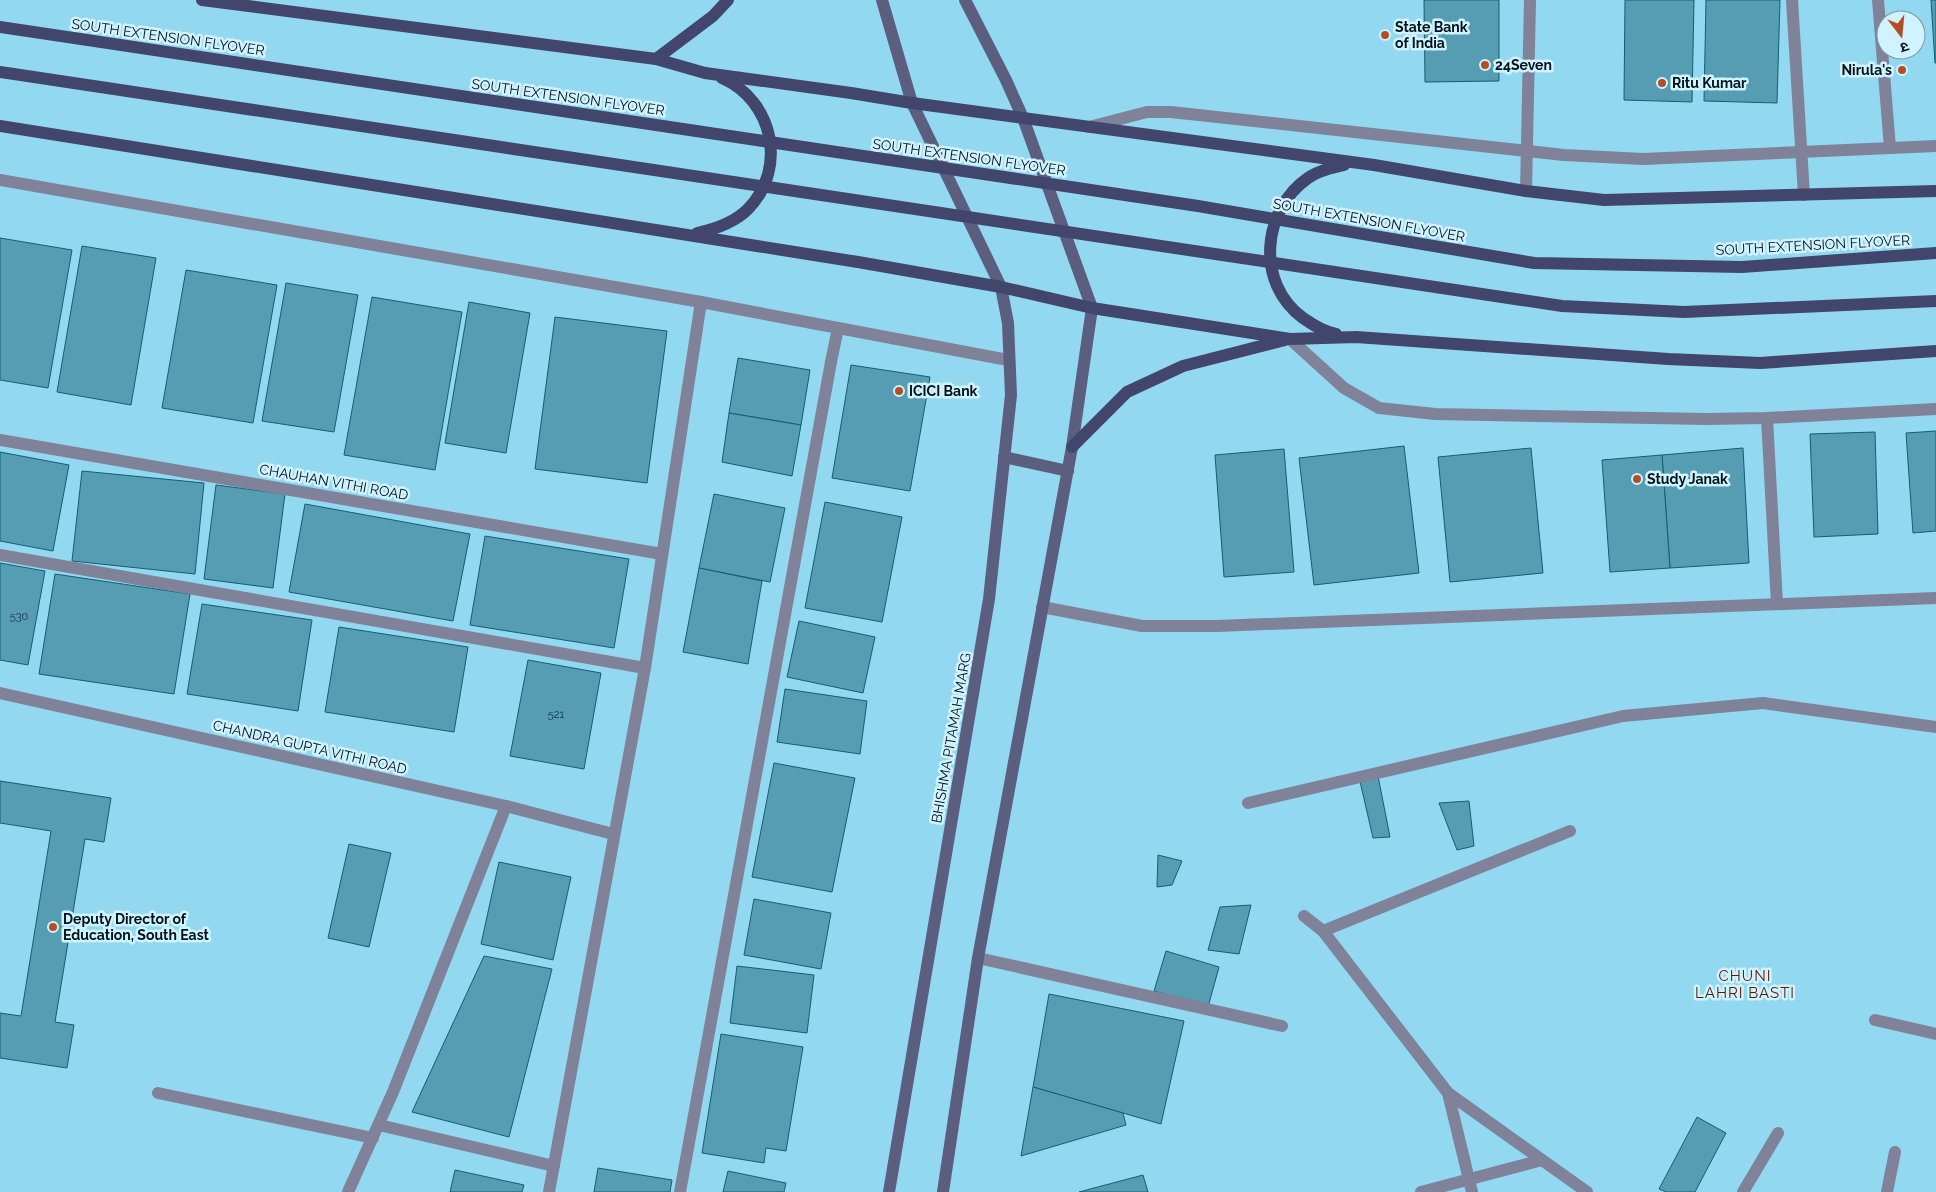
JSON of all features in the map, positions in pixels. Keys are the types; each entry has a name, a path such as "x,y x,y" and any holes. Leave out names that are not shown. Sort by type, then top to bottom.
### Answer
{"main road":[{"path":"202,0 656,59 724,78 741,88 754,102 764,119 770,137 772,156 768,176 760,194 748,209 732,221 715,229 696,233 676,233"},
{"path":"656,59 713,16 728,0"},
{"name":"BHISHMA PITAMAH MARG","path":"882,0 912,103 1002,287 1008,323 1008,360 1011,395 989,599 890,1192"},
{"path":"942,1192 978,958 1068,471 1092,308 1023,118 965,0"},
{"name":"SOUTH EXTENSION FLYOVER","path":"0,28 1188,205 1534,263 1742,266 1936,253"},
{"path":"0,72 1562,306 1684,312 1936,301"},
{"path":"705,72 912,103 1374,165 1526,191 1604,200 1936,191"},
{"path":"0,126 676,233 1002,287 1092,308 1290,339 1356,337"},
{"path":"1374,165 1351,164 1329,168 1309,177 1292,192 1279,210 1271,231 1269,253 1272,275 1281,295 1295,313 1313,326 1334,334 1659,358 1760,363 1936,351"},
{"path":"1072,447 1127,392 1184,366 1290,339"},
{"path":"1004,457 1068,471"}],"street":[{"path":"1526,191 1530,0"},
{"path":"1792,0 1804,195"},
{"path":"1878,0 1890,148"},
{"path":"1089,127 1147,112 1171,112 1564,155 1643,159 1936,146"},
{"path":"0,180 701,302 1008,360"},
{"path":"549,1192 613,834 645,668 701,302"},
{"path":"680,1192 830,362 838,328"},
{"path":"1290,339 1344,388 1379,408 1435,414 1706,419 1767,418 1936,409"},
{"path":"1767,418 1777,604"},
{"name":"CHAUHAN VITHI ROAD","path":"0,440 662,554"},
{"path":"0,555 645,668"},
{"path":"1042,607 1142,626 1217,626 1936,598"},
{"name":"CHANDRA GUPTA VITHI ROAD","path":"0,693 506,806 613,834"},
{"path":"1248,803 1623,716 1763,703 1936,727"},
{"path":"348,1192 393,1092 506,806"},
{"path":"1323,931 1570,832"},
{"path":"1304,916 1323,931 1448,1093 1587,1192"},
{"path":"978,958 1282,1026"},
{"path":"1875,1020 1936,1034"},
{"path":"1448,1093 1472,1192"},
{"path":"158,1094 373,1138"},
{"path":"379,1124 554,1166"},
{"path":"1743,1192 1778,1133"},
{"path":"1887,1192 1895,1152"},
{"path":"1421,1192 1542,1160"}],"building":[{"path":"1424,0 1499,0 1499,81 1425,82"},
{"path":"1625,0 1694,0 1692,102 1624,100"},
{"path":"1706,0 1780,0 1777,103 1704,101"},
{"path":"1931,0 1936,0 1936,63 1935,63"},
{"path":"0,238 72,250 48,388 0,380"},
{"path":"82,246 156,258 131,405 57,392"},
{"path":"186,270 277,285 253,423 162,408"},
{"path":"286,283 358,295 334,432 262,421"},
{"path":"372,297 462,312 435,470 344,455"},
{"path":"469,302 530,313 506,453 445,443"},
{"path":"555,317 667,331 647,483 535,469"},
{"path":"738,358 810,370 801,425 729,413"},
{"path":"851,365 930,377 910,491 832,478"},
{"path":"729,413 801,425 792,476 722,462"},
{"path":"1936,431 1936,531 1913,533 1906,433"},
{"path":"1875,432 1878,534 1814,537 1810,434"},
{"path":"1404,446 1419,573 1314,585 1299,458"},
{"path":"1531,448 1543,573 1450,582 1438,457"},
{"path":"1743,448 1749,563 1670,568 1662,455"},
{"path":"1284,449 1294,572 1224,577 1215,455"},
{"path":"0,452 69,465 53,551 0,541"},
{"path":"1662,455 1670,568 1610,572 1602,460"},
{"path":"82,471 204,483 195,574 72,561"},
{"path":"216,485 285,494 273,588 204,579"},
{"path":"714,494 785,508 770,582 699,568"},
{"path":"825,502 902,517 882,622 805,608"},
{"path":"305,504 470,534 453,621 289,592"},
{"path":"485,536 629,559 614,648 470,625"},
{"path":"0,563 45,571 28,665 0,660"},
{"path":"699,568 762,581 748,664 683,652"},
{"path":"55,574 190,594 174,694 39,674"},
{"path":"202,604 312,620 298,711 187,694"},
{"path":"799,621 875,637 863,693 787,677"},
{"path":"339,627 468,647 454,732 325,712"},
{"path":"528,660 601,673 584,769 510,756"},
{"path":"785,689 867,701 860,754 777,742"},
{"path":"774,763 855,778 832,892 752,877"},
{"path":"1378,776 1390,837 1373,838 1359,777"},
{"name":"Deputy Director of Education, South East","path":"0,781 111,798 104,842 85,839 55,1022 74,1025 67,1068 0,1058 0,1013 21,1016 51,831 0,823"},
{"path":"1469,801 1474,846 1457,850 1439,803"},
{"path":"349,844 391,853 369,947 328,938"},
{"path":"1158,855 1182,861 1172,885 1157,887"},
{"path":"499,862 571,877 553,960 481,944"},
{"path":"754,899 831,913 821,969 744,955"},
{"path":"1251,905 1239,954 1208,950 1220,907"},
{"path":"1166,951 1219,967 1208,1007 1154,991"},
{"path":"484,956 552,969 509,1137 412,1112"},
{"path":"737,966 814,975 807,1033 730,1023"},
{"path":"1049,994 1184,1021 1161,1124 1033,1087"},
{"path":"721,1034 803,1047 786,1151 766,1148 764,1163 702,1153"},
{"path":"1033,1087 1123,1113 1126,1125 1021,1156"},
{"path":"1697,1117 1726,1133 1695,1192 1666,1192 1659,1189"},
{"path":"598,1168 672,1180 670,1192 594,1192"},
{"path":"455,1170 524,1185 522,1192 450,1192"},
{"path":"728,1171 786,1183 784,1192 723,1192"},
{"path":"1143,1175 1148,1192 1079,1192"}],"place":[{"name":"State Bank of India","path":"1385,35"},
{"name":"24Seven","path":"1485,65"},
{"name":"Nirula's","path":"1902,70"},
{"name":"Ritu Kumar","path":"1662,83"},
{"name":"ICICI Bank","path":"899,391"},
{"name":"Study Janak","path":"1637,479"},
{"name":"Deputy Director of Education, South East","path":"53,927"}],"district":[{"name":"CHUNI LAHRI BASTI","path":"1745,984"}]}
